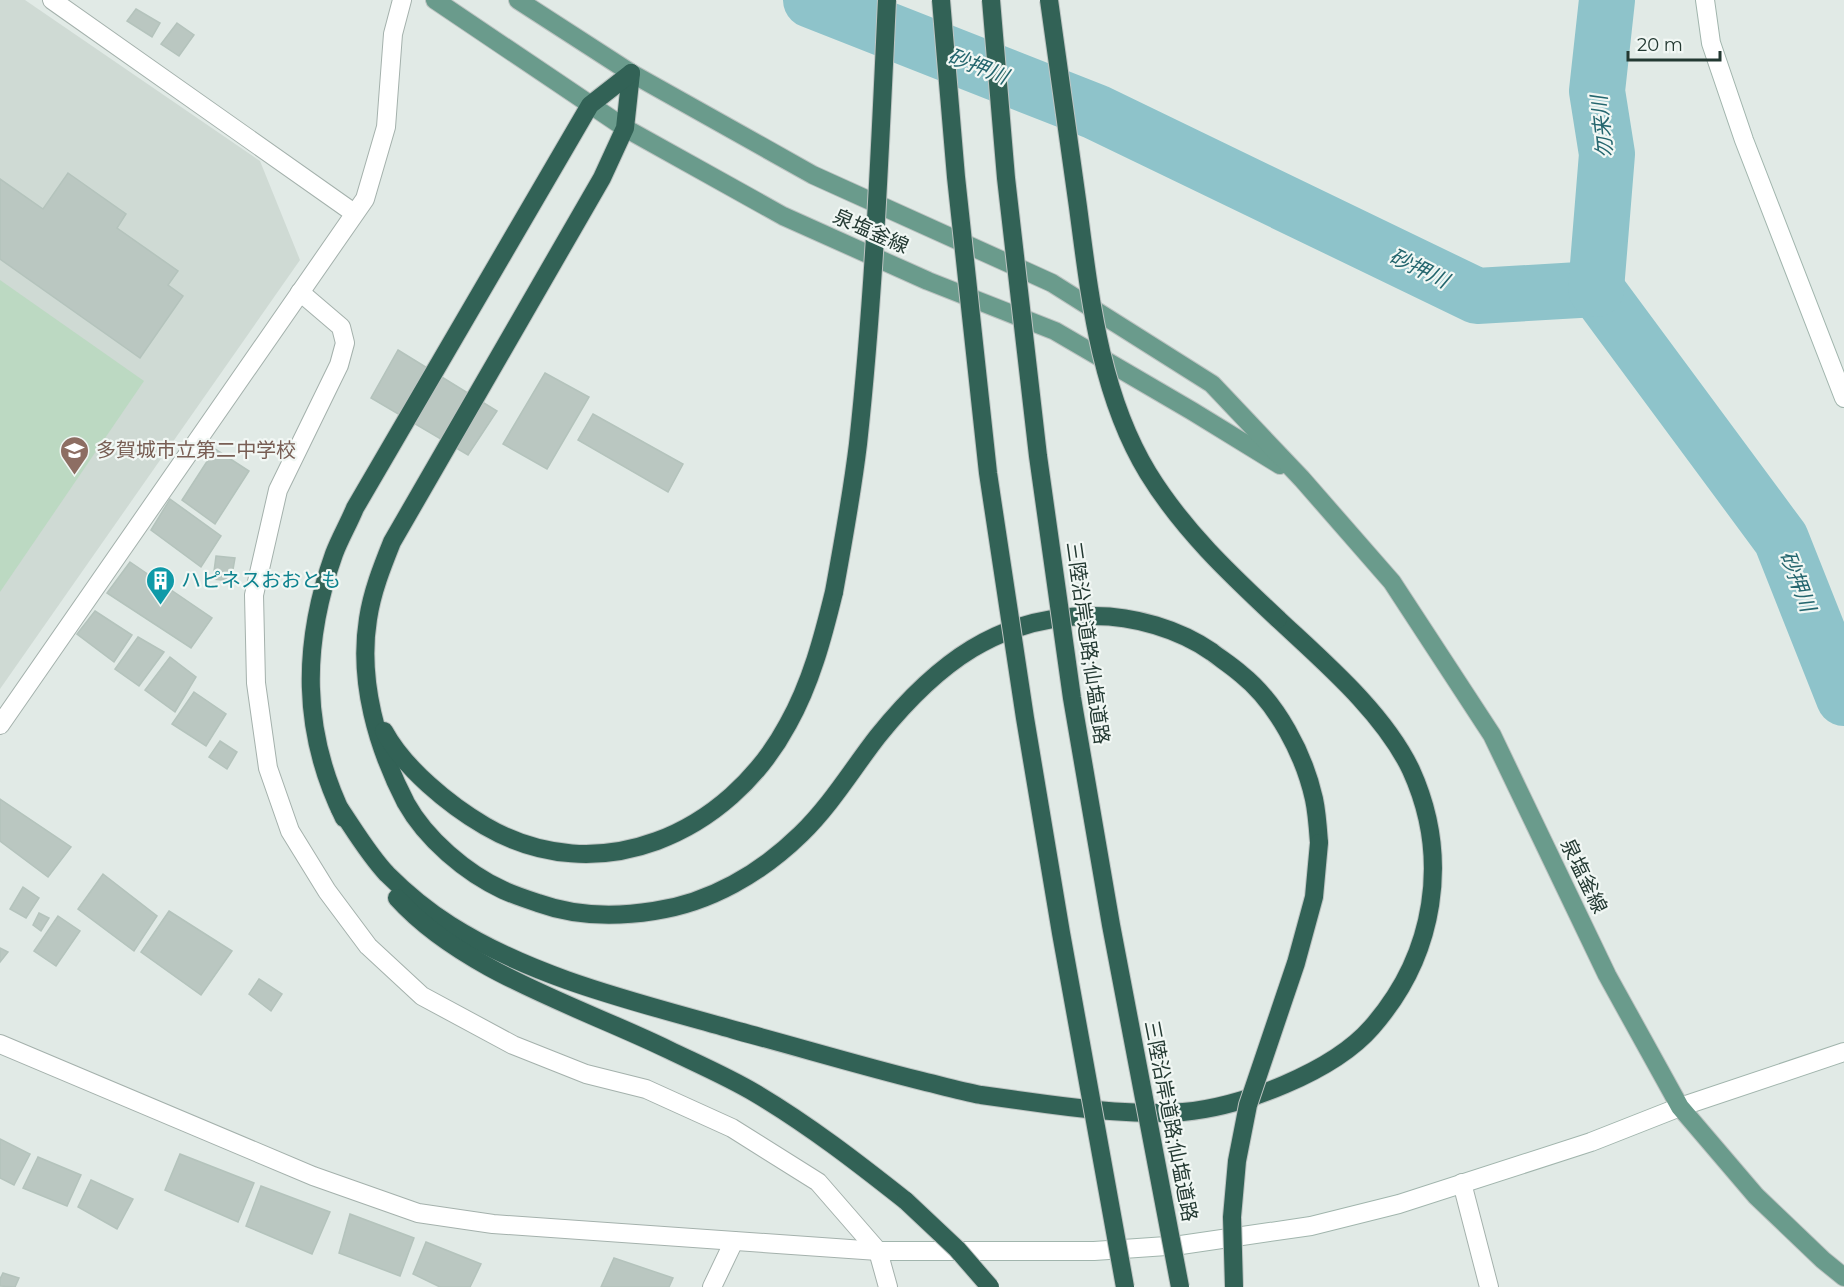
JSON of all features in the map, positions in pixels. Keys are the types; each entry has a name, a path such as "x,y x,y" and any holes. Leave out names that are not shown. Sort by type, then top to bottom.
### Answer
{"highway":[{"path":"371,708 388,738 411,766 440,795 474,820 505,837 539,849 572,854 605,853 641,846 677,834 708,816 738,790 764,761 788,725 821,645 834,592 858,446 879,172 887,0"},
{"path":"941,0 956,177 988,473 1025,718 1065,956 1125,1287"},
{"name":"三陸沿岸道路;仙塩道路","path":"991,0 1006,178 1038,456 1072,698 1113,937 1180,1287"},
{"path":"340,809 386,873 447,923 483,945 519,962 671,1012 978,1094 1130,1113 1186,1112 1238,1101 1290,1082 1336,1058 1370,1030 1397,994 1411,966 1431,908 1434,861 1426,814 1410,768 1381,723 1345,681 1219,563 1179,519 1148,472 1122,424 1106,376 1085,262 1050,0"},
{"path":"631,73 590,105 356,508 334,554 321,600 314,639 310,695 315,735 325,773 357,844 377,877 428,927 457,948 525,984 754,1092 840,1149 906,1201 957,1249 990,1287"},
{"path":"631,73 625,128 602,178 392,542 376,580 368,620 365,662 371,708 392,775 412,813 434,840 466,868 502,889 546,906 589,914 630,915 676,908 720,891 763,867 803,832 911,698 947,665 983,640 1028,623 1069,615 1112,616 1157,625 1201,644 1244,676 1276,712 1300,755 1314,800 1319,843 1314,897 1245,1116 1237,1161 1232,1217 1234,1287"}],"main road":[{"name":"泉塩釜線","path":"435,0 625,128 783,216 928,281 1055,331 1302,479"},
{"name":"泉塩釜線","path":"518,0 631,73 813,175 1052,283 1212,384 1302,479 1392,582 1492,735 1607,975 1680,1107 1756,1196 1844,1277"}],"street":[{"path":"52,0 354,213"},
{"path":"0,725 365,199 386,127 393,34 402,0"},
{"path":"1705,0 1712,43 1740,131 1844,398"},
{"path":"300,292 341,327 345,343 339,365 278,490 254,595 256,682 268,768 291,831 327,891 368,946 422,996 513,1045 586,1074 646,1089 732,1128 818,1182 878,1251 888,1287"},
{"path":"0,1044 313,1176 418,1213 493,1224 878,1251 1094,1251 1181,1245 1311,1226 1399,1204 1591,1142 1680,1107 1844,1052"},
{"path":"1462,1183 1489,1287"},
{"path":"712,1287 734,1240"}],"shaded area":[{"name":"多賀城市立第二中学校","path":"0,0 25,0 260,161 300,260 0,689"}],"green space":[{"path":"0,280 144,381 0,592"}],"building":[{"path":"136,9 160,23 152,37 127,21"},
{"path":"177,23 194,35 179,56 161,44"},
{"path":"68,173 126,214 117,228 178,271 168,285 183,296 140,358 0,259 0,179 43,209"},
{"path":"398,350 497,411 468,455 371,398"},
{"path":"545,373 589,397 547,469 503,444"},
{"path":"593,414 683,464 668,492 578,440"},
{"path":"215,449 249,471 215,524 182,500"},
{"path":"170,499 221,536 201,567 151,530"},
{"path":"216,556 235,558 231,581 213,579"},
{"name":"ハピネスおおとも","path":"130,562 212,618 191,648 107,593"},
{"path":"95,611 132,635 114,662 77,634"},
{"path":"138,637 164,652 139,686 115,669"},
{"path":"170,657 196,677 175,712 145,690"},
{"path":"194,692 226,714 206,746 172,724"},
{"path":"220,741 237,752 227,769 209,757"},
{"path":"0,799 71,847 48,877 0,841"},
{"path":"103,874 157,916 134,951 78,909"},
{"path":"23,887 39,898 26,918 10,909"},
{"path":"169,911 232,951 201,995 141,952"},
{"path":"39,913 49,918 41,931 33,925"},
{"path":"58,916 80,931 56,966 34,951"},
{"path":"0,948 8,952 0,962"},
{"path":"259,979 282,994 271,1011 249,994"},
{"path":"0,1139 30,1154 14,1185 0,1178"},
{"path":"180,1154 254,1183 238,1222 165,1190"},
{"path":"38,1157 81,1175 67,1206 23,1188"},
{"path":"91,1180 133,1199 117,1229 78,1207"},
{"path":"261,1186 330,1212 312,1254 246,1226"},
{"path":"350,1214 414,1238 400,1276 339,1253"},
{"path":"426,1242 481,1264 470,1287 440,1287 413,1274"},
{"path":"614,1258 673,1278 669,1287 601,1287"},
{"path":"3,1273 19,1278 15,1287 0,1286"}],"waterway":[{"name":"砂押川","path":"811,0 1096,112 1477,296 1596,289"},
{"name":"勿来川","path":"1596,289 1607,154 1597,91 1607,0"},
{"name":"砂押川","path":"1596,289 1781,539 1844,698"}],"place":[{"name":"多賀城市立第二中学校","path":"75,476"},
{"name":"ハピネスおおとも","path":"160,606"}]}
